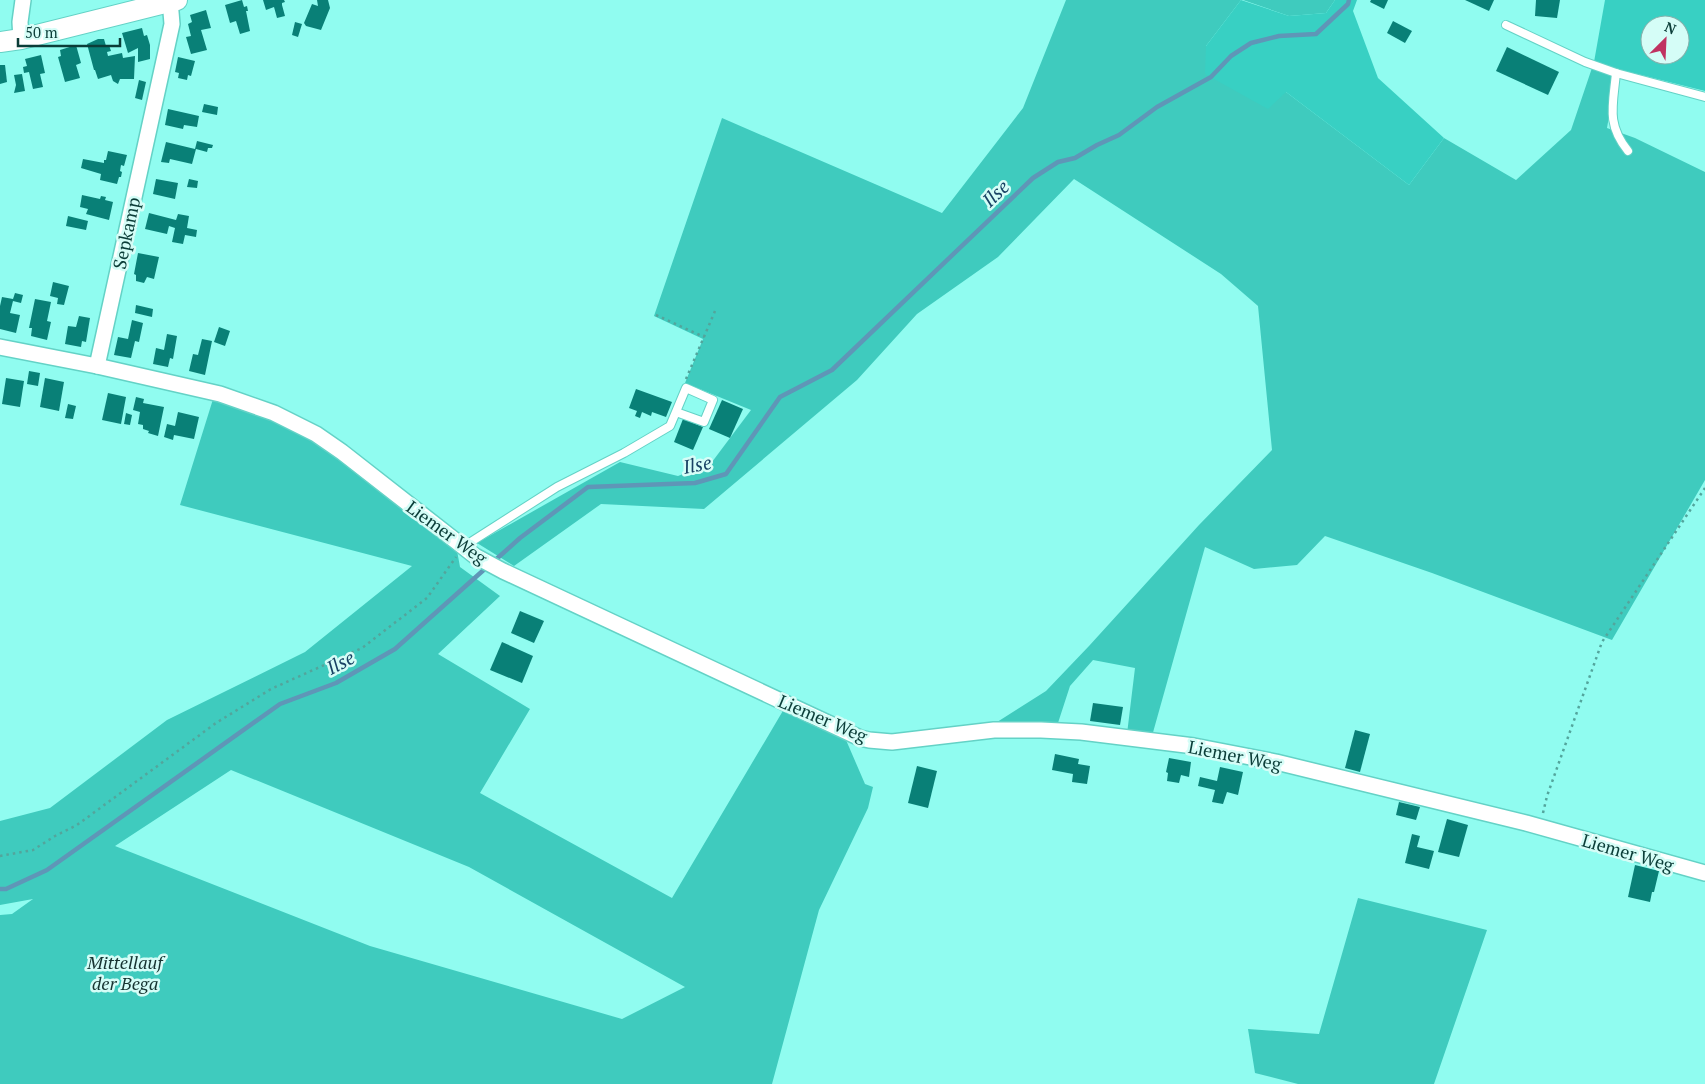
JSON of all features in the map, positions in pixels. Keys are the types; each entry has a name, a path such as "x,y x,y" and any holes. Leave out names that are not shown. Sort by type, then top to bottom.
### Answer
{"main road":[{"path":"0,42 21,39 172,1"}],"street":[{"path":"21,39 20,22 23,0"},
{"name":"Sepkamp","path":"97,366 172,24 172,1"},
{"path":"0,347 97,366"},
{"name":"Liemer Weg","path":"97,366 220,394 274,412 316,434 342,452 469,552 502,571 869,740 892,742 994,730 1041,730 1081,732 1194,746 1276,762 1539,827 1705,873"}],"lane":[{"path":"1506,25 1585,62 1616,73 1705,97"},
{"path":"1616,73 1612,121 1619,140 1628,151"},
{"path":"469,552 557,487 624,453 670,426 686,388 712,400 704,422 676,412"}],"path":[{"path":"686,388 685,383 715,311"},
{"path":"656,315 704,337"},
{"path":"1539,827 1547,796 1602,642 1705,488"},
{"path":"0,856 33,850 54,836 77,825 216,723 271,689 362,648 427,598 469,552"}],"green space":[{"path":"1066,0 1241,0 1206,46 1286,92 1409,185 1444,138 1516,180 1571,130 1594,62 1617,69 1607,128 1635,138 1705,172 1705,480 1612,640 1432,573 1325,536 1297,565 1254,569 1205,547 1152,736 1127,734 1135,668 1093,660 1070,686 1057,726 994,724 1046,691 1199,525 1272,450 1258,306 1221,274 1074,179 998,257 917,314 857,380 704,509 601,504 514,566 477,543 620,462 678,476 712,462 751,410 685,383 703,339 654,316 722,118 942,213 1023,108"},
{"path":"1243,0 1335,0 1326,13 1289,16"},
{"name":"Mittellauf der Bega","path":"214,396 308,433 456,545 460,567 500,596 438,654 530,709 480,793 672,898 784,709 836,733 846,740 865,784 873,787 868,808 819,910 772,1084 0,1084 0,915 12,914 33,899 0,905 0,821 50,808 167,720 305,652 412,566 180,505","holes":["231,770 469,867 685,987 622,1019 370,946 115,846"]},
{"path":"1358,898 1487,930 1434,1084 1298,1084 1255,1073 1248,1029 1319,1034"}],"shaded area":[{"path":"1241,0 1289,16 1326,13 1335,0 1357,0 1353,11 1378,78 1444,138 1409,185 1286,92 1268,109 1205,74 1206,46"},
{"path":"1605,0 1705,0 1705,91 1594,62"}],"building":[{"path":"242,0 244,7 247,6 248,11 246,11 250,31 240,34 236,21 230,23 225,5"},
{"path":"263,0 284,0 285,2 282,5 285,16 277,18 274,7 266,10"},
{"path":"317,0 328,0 330,8 321,30 306,26 304,23 312,4 318,6"},
{"path":"1371,0 1388,0 1384,9 1370,2"},
{"path":"1465,0 1494,0 1489,11"},
{"path":"1536,0 1560,0 1557,18 1535,16"},
{"path":"206,10 211,28 201,30 207,50 191,54 186,37 191,36 188,24 192,22 190,15"},
{"path":"1393,21 1412,31 1405,43 1387,33"},
{"path":"295,22 302,24 298,37 292,35"},
{"path":"142,28 144,36 147,35 150,45 150,59 138,62 138,48 128,53 122,33"},
{"path":"98,39 104,39 106,46 109,45 111,51 107,52 108,56 122,53 123,58 135,56 134,79 120,79 118,84 113,81 111,75 98,79 87,44"},
{"path":"76,45 81,63 76,65 80,78 65,82 58,57 61,56 60,50"},
{"path":"1507,47 1559,72 1548,95 1496,71"},
{"path":"41,55 45,73 40,74 43,87 33,89 29,72 24,73 23,67 27,66 25,59"},
{"path":"178,57 195,61 191,76 188,75 187,80 178,78 179,73 175,72"},
{"path":"0,65 5,65 7,82 0,84"},
{"path":"22,74 25,91 14,93 16,85 14,75"},
{"path":"139,80 146,82 142,100 135,98"},
{"path":"204,104 218,107 217,115 202,112"},
{"path":"168,109 199,116 197,127 184,125 183,129 165,125"},
{"path":"197,141 213,145 212,148 208,148 207,152 196,149 192,164 170,159 169,163 161,162 166,142 195,149"},
{"path":"108,151 127,155 124,166 121,165 121,177 119,177 117,184 100,180 101,174 81,168 83,159 104,163"},
{"path":"156,179 178,183 175,199 153,194"},
{"path":"189,179 198,181 197,188 187,187"},
{"path":"82,195 100,199 101,196 106,197 105,200 113,202 109,220 86,214 88,209 80,207"},
{"path":"149,213 176,220 178,214 189,216 187,228 197,230 196,237 185,235 183,244 172,242 175,228 169,226 167,234 145,229"},
{"path":"68,216 88,221 86,230 66,226"},
{"path":"138,253 159,257 154,279 147,277 144,283 136,281 136,275 134,274"},
{"path":"53,282 69,286 64,305 57,304 58,298 50,296"},
{"path":"15,293 23,295 21,303 13,301 10,313 20,315 16,333 0,329 2,297 13,299"},
{"path":"35,299 51,302 47,321 51,322 47,340 31,336 32,328 29,328"},
{"path":"136,305 153,309 152,317 135,313"},
{"path":"79,316 90,318 86,342 82,341 81,347 65,344 68,326 76,327"},
{"path":"132,320 143,323 139,342 135,341 131,358 114,355 118,337 128,339"},
{"path":"219,327 230,331 225,346 214,342"},
{"path":"167,334 177,336 173,359 170,358 168,367 153,364 156,348 164,350"},
{"path":"202,339 212,341 205,375 189,371 193,354 198,355"},
{"path":"29,371 40,373 38,386 27,384"},
{"path":"6,378 24,381 20,407 2,404"},
{"path":"45,378 64,382 59,411 40,407"},
{"path":"636,389 672,402 666,417 652,412 651,416 642,412 640,418 635,416 637,411 629,408"},
{"path":"108,393 126,397 121,424 102,420"},
{"path":"136,397 144,399 143,403 164,407 158,436 148,433 149,431 143,429 143,425 138,424 140,412 133,410"},
{"path":"722,400 743,409 730,438 709,429"},
{"path":"68,404 76,406 73,419 65,418"},
{"path":"178,412 199,417 194,439 174,435 173,440 164,437 167,424 175,426"},
{"path":"126,413 132,415 130,425 124,424"},
{"path":"683,419 703,427 693,450 674,442"},
{"path":"520,611 544,621 534,643 511,633"},
{"path":"502,642 533,656 522,683 490,670"},
{"path":"1093,703 1123,707 1120,725 1090,721"},
{"path":"1355,730 1370,734 1360,772 1345,768"},
{"path":"1055,754 1079,759 1078,764 1090,766 1087,784 1072,782 1073,774 1052,770"},
{"path":"1169,758 1191,762 1189,777 1181,775 1179,783 1167,781 1168,773 1166,772"},
{"path":"917,766 937,771 928,808 908,803"},
{"path":"1220,767 1243,772 1238,795 1227,792 1223,804 1212,802 1215,790 1198,786 1200,777 1217,781"},
{"path":"1399,802 1420,807 1416,820 1396,815"},
{"path":"1447,819 1468,825 1459,857 1438,852"},
{"path":"1412,834 1420,836 1417,847 1434,851 1429,869 1405,863"},
{"path":"1635,865 1659,871 1650,902 1628,897"}],"waterway":[{"name":"Ilse","path":"493,562 520,538 588,487 695,483 726,474 780,397 832,370 1033,178 1058,162 1075,158 1119,135 1157,107 1211,77 1231,56 1251,43 1279,36 1316,34 1348,4 1349,0"},
{"name":"Ilse","path":"0,889 6,889 47,870 280,704 336,683 395,649 487,567"}]}
